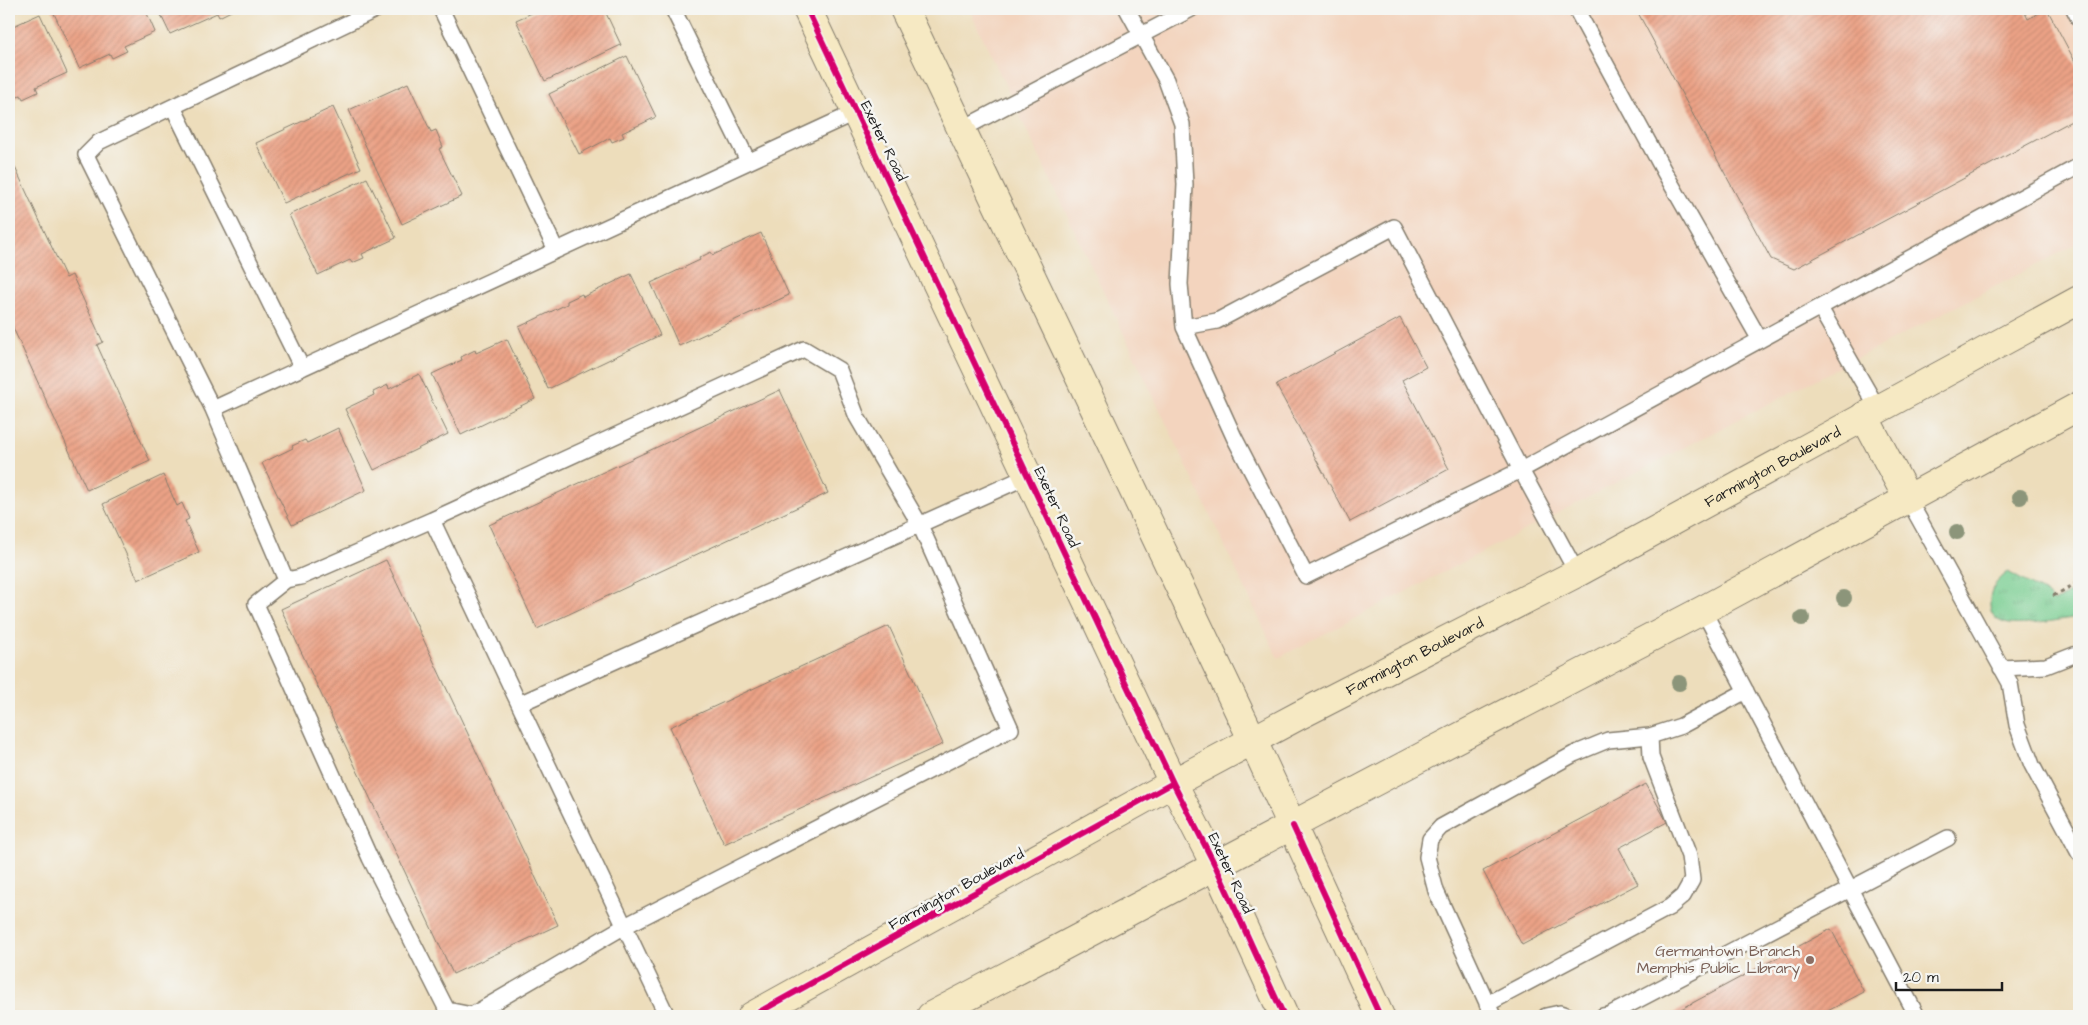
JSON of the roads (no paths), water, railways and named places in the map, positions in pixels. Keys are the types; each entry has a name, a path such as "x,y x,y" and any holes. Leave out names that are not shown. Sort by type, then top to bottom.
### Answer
{"main road":[{"name":"Exeter Road","path":"807,9 1173,783 1216,867 1284,1016"},
{"path":"904,9 1253,741 1380,1016"},
{"name":"Farmington Boulevard","path":"752,1016 1173,783 1577,573 2079,300"},
{"path":"1983,352 2079,321"},
{"path":"931,1016 1703,610 2079,406"},
{"path":"1871,413 1908,499"}],"lane":[{"path":"286,580 213,409 86,155 99,142 377,9"},
{"path":"440,9 556,250"},
{"path":"673,9 748,161"},
{"path":"1127,9 1166,80 1182,124 1185,184 1180,284 1184,327 1234,436 1306,576 1521,470 2079,166"},
{"path":"962,129 1191,9"},
{"path":"1576,9 1760,340"},
{"path":"2074,9 2079,20"},
{"path":"172,107 302,368"},
{"path":"213,409 856,112"},
{"path":"1184,327 1217,321 1394,227 1577,573"},
{"path":"1820,308 1871,413"},
{"path":"804,349 839,370 858,416 920,525 1011,729 625,926 472,1015 447,1010 370,858 256,604 286,580 301,577 432,520 804,349"},
{"path":"519,704 1028,476"},
{"path":"1908,499 2010,683 2017,725 2032,765 2079,853"},
{"path":"432,520 668,1016"},
{"path":"1703,610 1918,1016"},
{"path":"2002,668 2046,666 2079,653"},
{"path":"1650,736 1651,757 1689,856 1692,880 1683,896 1670,907 1490,1010 1436,891 1427,857 1430,839 1441,827 1574,754 1608,740 1650,736 1682,726 1746,691"},
{"path":"1603,1016 1609,1015 1948,838"},
{"path":"1546,1016 1560,1013 1569,1016"}],"place":[{"name":"Germantown Branch Memphis Public Library","path":"1810,960"}]}
